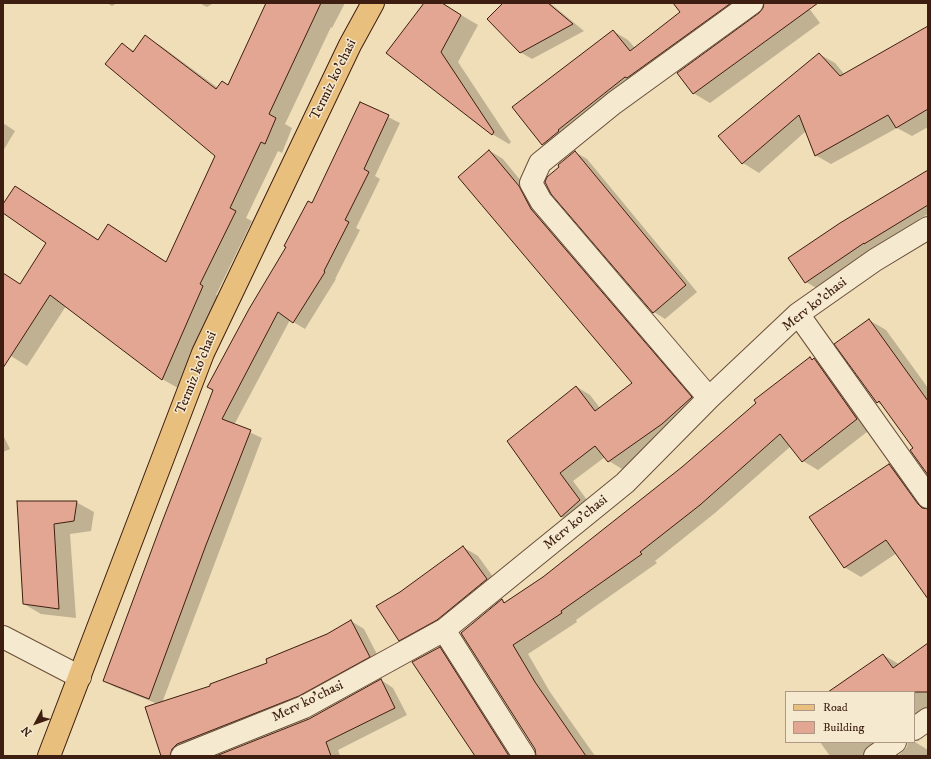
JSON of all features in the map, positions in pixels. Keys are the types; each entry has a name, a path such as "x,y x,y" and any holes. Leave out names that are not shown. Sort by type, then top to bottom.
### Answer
{"main road":[{"name":"Termiz ko'chasi","path":"49,756 203,353 350,45 374,3"}],"street":[{"path":"709,398 541,201 531,183 540,163 614,103 752,3"},
{"name":"Merv ko'chasi","path":"182,756 304,707 444,630 625,483 709,398 798,314 875,260 928,228"},
{"path":"798,314 928,497"},
{"path":"444,630 524,756"},
{"path":"3,637 80,678"},
{"path":"915,728 928,719"},
{"path":"875,756 894,743"}],"building":[{"path":"266,3 321,3 269,114 276,118 265,144 261,142 230,208 236,211 200,284 203,286 162,380 50,295 3,368 3,273 20,284 46,243 3,213 3,204 15,186 98,240 108,224 166,262 215,156 105,64 122,43 133,52 145,35 216,89 222,81 228,85"},
{"path":"424,3 442,3 461,15 441,52 494,132 492,135 386,53"},
{"path":"503,3 548,3 573,24 520,53 487,19"},
{"path":"673,3 731,3 627,78 625,77 558,130 559,131 542,145 512,107 613,30 630,51 680,12"},
{"path":"764,3 818,3 693,94 677,73 759,13 763,8"},
{"path":"928,26 928,109 896,128 888,115 815,156 799,115 742,164 718,136 819,53 840,76"},
{"path":"360,102 389,115 364,169 369,172 345,220 349,222 324,271 325,272 293,323 278,312 222,419 251,430 206,545 149,699 103,681 213,390 207,387 249,309 286,247 284,246 308,201 312,203"},
{"path":"489,150 519,186 531,209 692,397 662,424 608,462 595,446 560,473 580,500 561,517 507,441 576,386 595,411 632,383 458,177"},
{"path":"575,151 686,285 653,313 551,194 545,182 547,177 559,167 558,165"},
{"path":"928,170 928,205 864,243 805,283 788,258 840,223"},
{"path":"869,319 928,401 928,475 910,450 913,448 879,401 877,403 834,344"},
{"path":"810,357 812,360 814,358 857,419 802,462 780,434 700,505 640,552 642,554 561,611 562,613 513,645 535,682 586,756 536,756 535,749 461,633 502,599 504,603 543,577 682,467 756,403 754,400"},
{"path":"889,464 918,504 922,508 928,509 928,599 886,540 844,568 809,517"},
{"path":"17,501 77,501 74,521 54,524 59,609 23,604"},
{"path":"463,546 487,579 437,620 399,641 376,606 400,592"},
{"path":"351,620 370,657 299,696 177,744 172,749 170,756 161,756 145,707 210,686 210,684 267,663 266,659 327,634"},
{"path":"928,643 928,692 829,691 883,654 893,668"},
{"path":"440,647 509,756 475,756 412,662"},
{"path":"381,679 395,708 326,742 331,756 216,756 309,719"}]}
